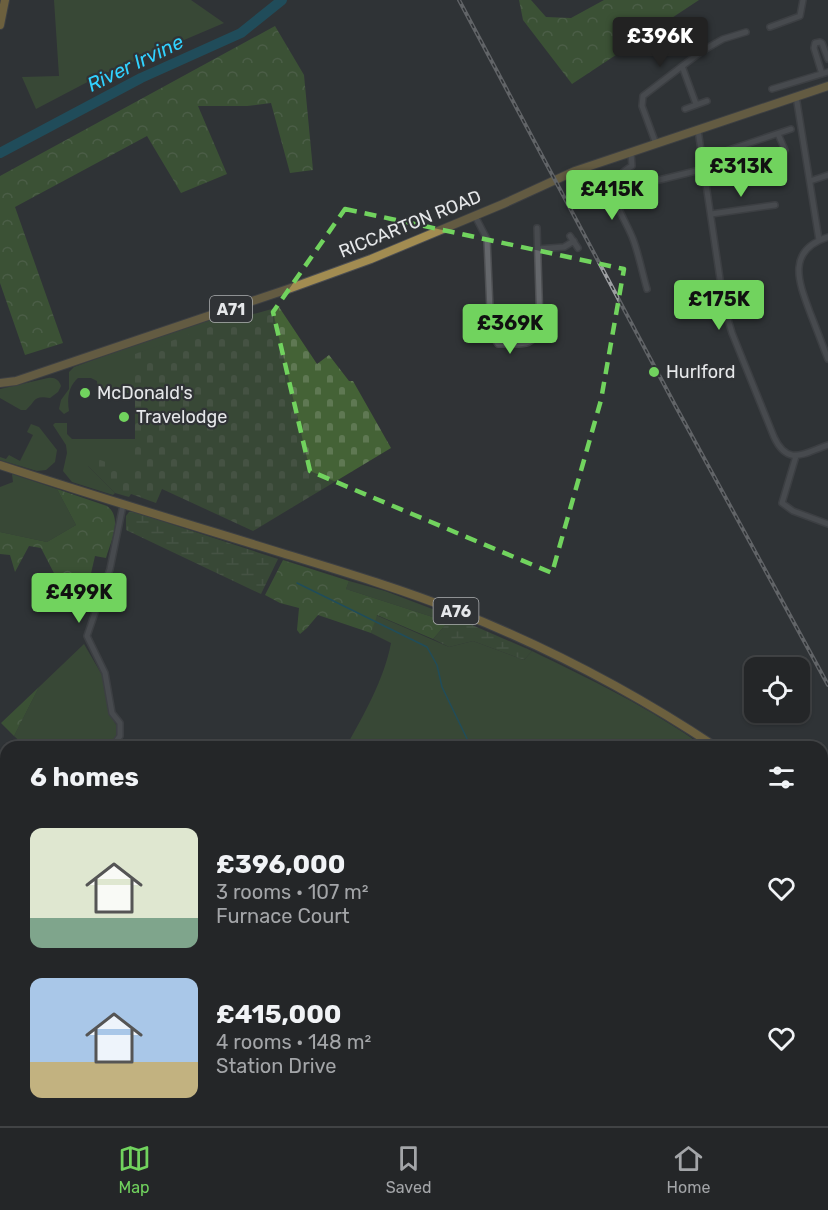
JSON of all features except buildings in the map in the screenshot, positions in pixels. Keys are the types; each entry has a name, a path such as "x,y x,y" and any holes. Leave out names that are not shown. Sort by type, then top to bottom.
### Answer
{"highway":[{"path":"0,25 5,0"},
{"name":"A76","path":"0,465 357,576 458,611 584,669 649,705 706,741"}],"main road":[{"name":"RICCARTON ROAD","path":"0,384 16,381 249,303 371,259 575,171 828,86"}],"street":[{"path":"770,27 800,16 802,0"},
{"path":"656,144 642,106 643,96 682,66 723,39 746,32"},
{"path":"772,90 825,73 814,48 815,43 822,43 828,60"},
{"path":"682,66 696,104"},
{"path":"796,96 819,240"},
{"path":"685,109 707,101"},
{"path":"702,159 791,129"},
{"path":"698,130 724,306 732,333 778,447 783,453 796,456 828,445"},
{"path":"778,134 784,150"},
{"path":"631,153 632,166 616,180 615,201 633,238 647,289"},
{"path":"659,180 704,170"},
{"path":"810,181 828,175"},
{"path":"711,214 775,205"},
{"path":"475,216 487,239 491,334 498,344 531,342 537,338 540,327 537,228"},
{"path":"828,237 807,248 799,265 799,283 828,359"},
{"path":"538,249 564,247 572,238 578,248"},
{"path":"796,456 782,504 793,511 828,524"},
{"path":"116,741 120,736 120,723 112,713 105,673 87,636 110,569 123,505"}],"highlighted area":[{"path":"345,209 624,269 601,400 552,573 310,471 273,312"}],"green space":[{"path":"54,0 191,0 224,23 97,77 36,109 22,77 59,76"},
{"path":"519,0 531,0 546,17 571,18 604,0 699,0 572,84 523,20"},
{"path":"275,26 304,75 313,170 290,173 271,103 247,106 198,106 227,174 181,193 147,136 15,207 63,343 25,355 0,283 0,176"},
{"path":"279,307 317,364 329,355 349,381 353,381 391,448 253,531 162,489 156,503 131,494 129,497 115,493 88,466 95,458 135,473 135,354 221,323"},
{"path":"231,313 234,320 136,354 135,393 98,393 97,381 91,378 78,378 69,393 69,411 64,414 59,409 61,400 69,389 69,372 74,367"},
{"path":"48,378 59,382 61,386 58,392 50,398 38,398 26,410 21,410 0,398 0,389"},
{"path":"67,423 67,434 72,439 135,439 135,474 88,466 115,493 113,495 72,482 63,471 67,453 66,445 53,425"},
{"path":"31,424 39,427 57,450 55,462 46,470 37,471 0,460 0,457 6,459 9,455 20,461 33,435 27,432"},
{"path":"12,474 57,489 76,525 47,542 0,532 0,487 13,482"},
{"path":"57,489 107,506 114,517 113,537 106,558 95,556 86,595 76,598 69,576 56,577 41,548 29,546 15,572 10,555 0,554 0,532 47,542 76,525"},
{"path":"129,512 278,559 261,594 126,530 126,516"},
{"path":"283,560 349,581 346,589 448,622 433,639 377,615 371,633 318,615 300,634 297,630 299,608 280,603 265,595"},
{"path":"349,581 385,591 456,618 448,622 346,589"},
{"path":"376,615 449,647 473,641 524,660 532,651 642,707 695,741 349,741 378,683 391,643 371,633"},
{"path":"456,618 532,651 524,660 473,641 449,647 433,639 448,622"},
{"path":"84,644 102,675 111,716 118,728 116,737 113,741 19,741 14,736 39,687"},
{"path":"39,687 14,736 1,723"}],"waterway":[{"name":"River Irvine","path":"0,153 141,78 241,33 282,0"},
{"path":"297,583 427,647 437,665 442,687 468,741"}],"railway":[{"path":"459,0 675,405 828,685"}],"place":[{"name":"Hurlford","path":"654,372"},
{"name":"McDonald's","path":"85,393"},
{"name":"Travelodge","path":"124,417"}]}
